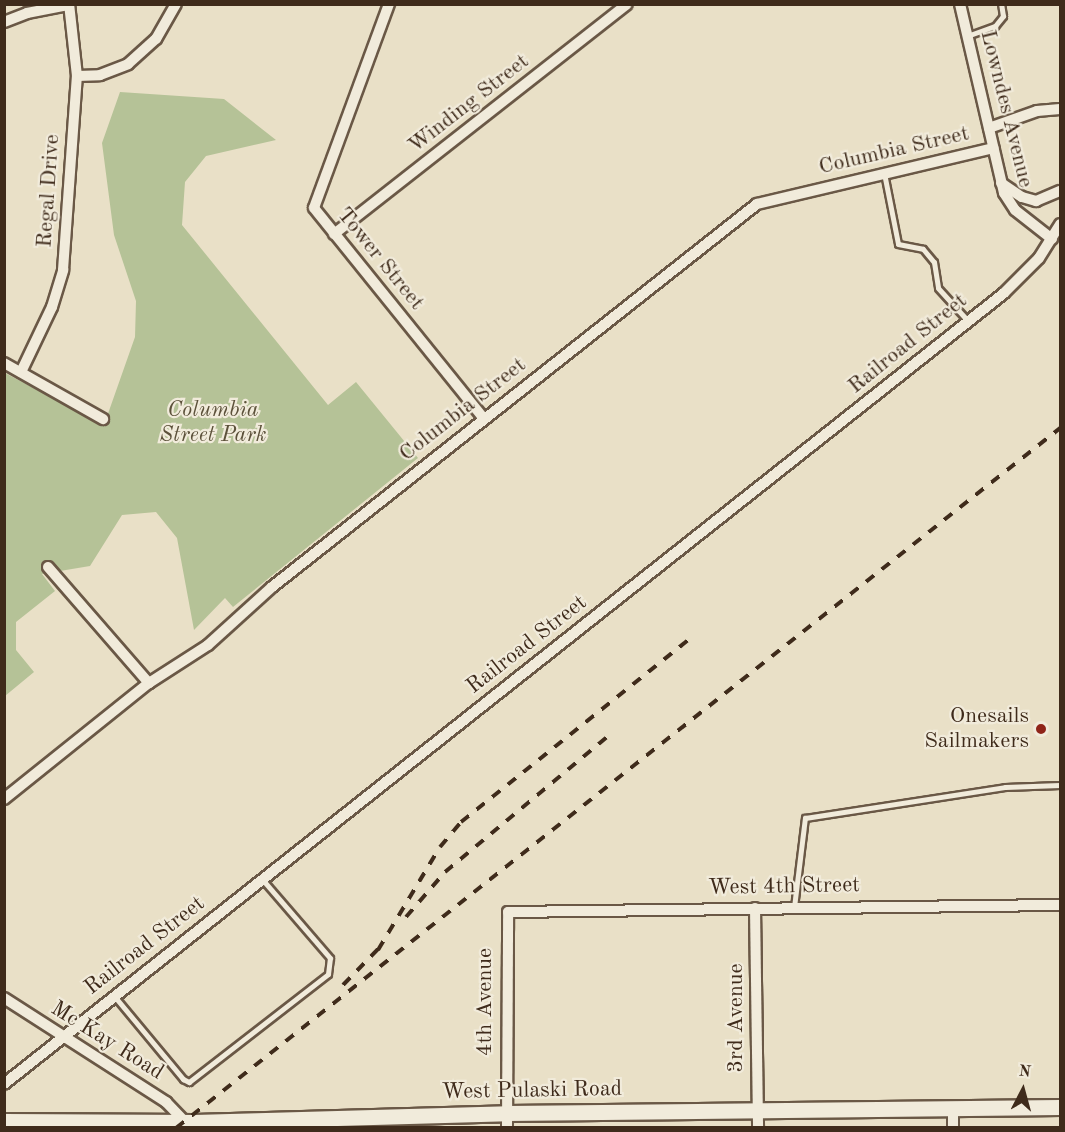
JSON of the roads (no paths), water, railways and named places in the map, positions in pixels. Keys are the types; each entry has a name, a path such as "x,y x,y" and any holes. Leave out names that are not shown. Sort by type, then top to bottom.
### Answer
{"main road":[{"name":"West Pulaski Road","path":"4,1121 188,1125 1060,1107"}],"street":[{"path":"77,76 100,75 128,64 156,39 176,4"},
{"name":"Tower Street","path":"389,4 314,208 484,419"},
{"name":"Winding Street","path":"334,234 627,4"},
{"name":"Lowndes Avenue","path":"960,4 1001,183 1008,203 1052,239"},
{"path":"4,22 69,5"},
{"name":"Regal Drive","path":"21,372 52,307 63,270 77,76 69,5"},
{"path":"989,128 1037,111 1060,109"},
{"name":"Columbia Street","path":"4,799 150,682 208,645 272,587 757,204 993,148"},
{"path":"1001,183 1022,197 1036,201 1060,191"},
{"name":"Railroad Street","path":"4,1084 968,321 1022,277 1052,239 1060,224"},
{"path":"4,363 103,419"},
{"path":"48,567 150,682"},
{"name":"West 4th Street","path":"508,912 1060,904"},
{"name":"3rd Avenue","path":"755,908 758,1128"},
{"name":"4th Avenue","path":"507,1120 508,912"},
{"name":"Mc Kay Road","path":"4,998 166,1102 188,1125"},
{"path":"953,1108 953,1128"}],"lane":[{"path":"967,36 996,26 1003,16 1001,4"},
{"path":"884,173 898,244 923,249 934,262 938,288 968,321"},
{"path":"794,907 805,818 1005,787 1060,785"},
{"path":"114,996 183,1079 194,1080 202,1074 331,969 330,958 262,879"}],"railway":[{"path":"176,1128 1060,428"},
{"path":"378,950 440,847 461,822 688,640"},
{"path":"406,917 445,872 608,736"},
{"path":"343,985 383,944"}],"place":[{"name":"Onesails Sailmakers","path":"1041,729"}],"park label":[{"name":"Columbia Street Park","path":"213,422"}]}
